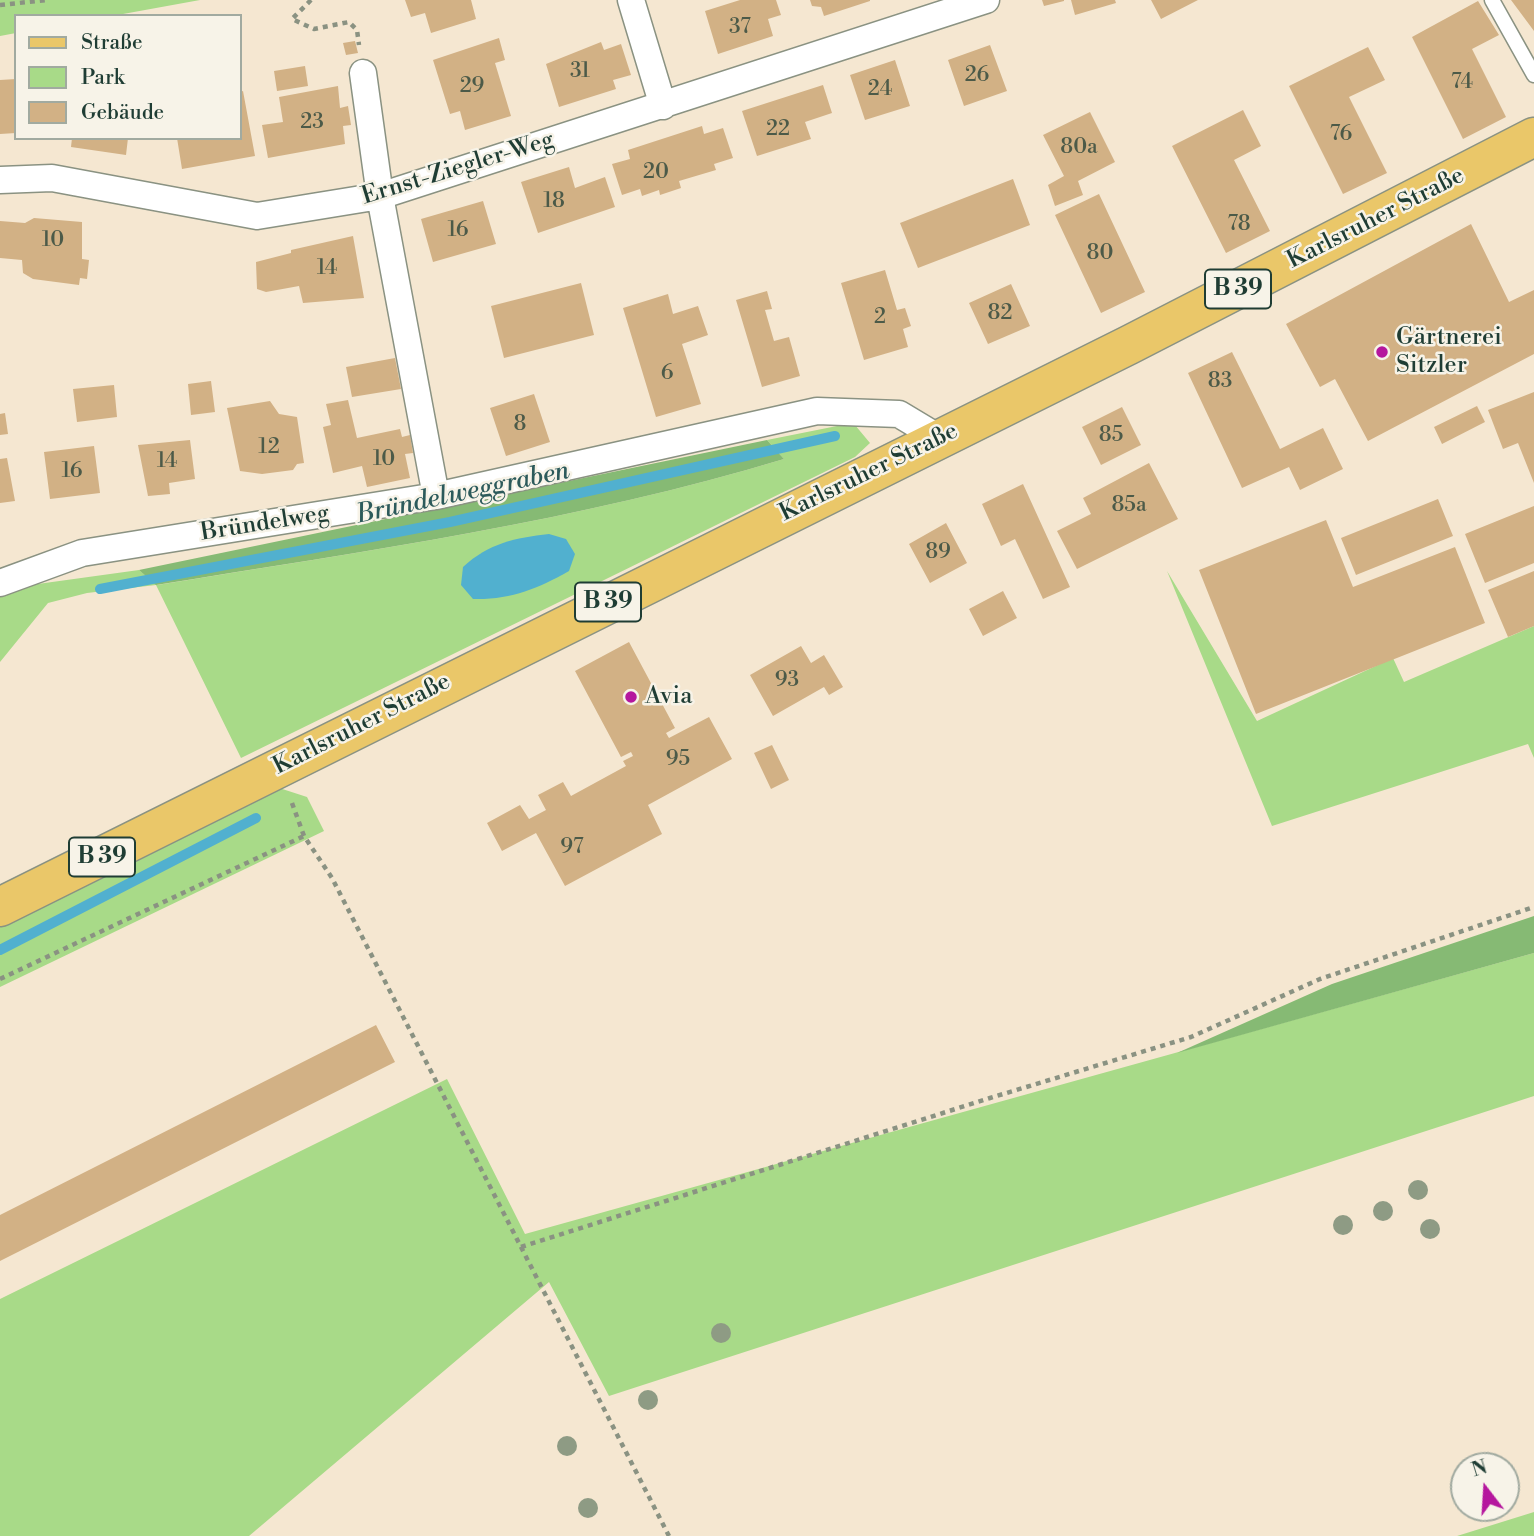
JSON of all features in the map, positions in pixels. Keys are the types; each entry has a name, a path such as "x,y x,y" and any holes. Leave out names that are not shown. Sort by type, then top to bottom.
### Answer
{"main road":[{"name":"Karlsruher Straße","path":"0,907 1534,137"}],"street":[{"path":"631,0 663,106"},
{"name":"Ernst-Ziegler-Weg","path":"0,180 52,178 257,216 380,196 986,0"},
{"path":"363,73 380,196 436,496"},
{"name":"Bründelweg","path":"0,583 82,553 436,496 817,411 899,414 939,438"}],"lane":[{"path":"1492,0 1534,75"}],"path":[{"path":"0,5 47,0"},
{"path":"311,0 292,19 314,29 349,22 357,30 363,73"},
{"path":"0,979 304,836 332,878 669,1536"},
{"path":"521,1247 1191,1037 1320,979 1534,907"}],"green space":[{"path":"0,0 200,0 123,14 14,14 14,33 0,36"},
{"path":"842,425 855,425 870,443 855,457 241,758 156,585 87,593 48,603 0,662 0,595 16,587 139,570 157,585 393,547 551,517 707,481 784,459 767,440"},
{"path":"767,440 784,459 707,481 551,517 393,547 156,585 139,570"},
{"path":"1167,571 1257,721 1393,658 1404,682 1534,626 1534,758 1528,744 1272,826"},
{"path":"270,785 307,797 324,831 0,987 0,918"},
{"path":"1534,916 1534,953 1177,1053 1332,984"},
{"path":"1534,953 1534,1096 609,1396 549,1282 249,1536 0,1536 0,1299 447,1079 525,1234"},
{"path":"1534,1512 1534,1536 1457,1536 1502,1522 1520,1522 1520,1516"}],"water":[{"path":"549,534 566,539 575,554 569,571 534,588 499,598 473,599 461,585 463,567 483,552 525,537"}],"building":[{"path":"405,0 471,0 476,19 431,33 425,13 411,17"},
{"path":"740,0 776,0 781,15 768,19 773,36 718,54 705,11"},
{"path":"810,0 870,1 824,16 821,7 812,6"},
{"path":"1042,0 1064,0 1064,1 1044,6"},
{"path":"1071,0 1115,0 1116,3 1075,15"},
{"path":"1151,0 1198,0 1161,19"},
{"path":"1511,0 1534,0 1534,31"},
{"path":"1478,1 1499,35 1472,49 1506,117 1463,139 1412,37"},
{"path":"499,38 505,60 495,63 511,116 465,130 460,111 450,114 433,60"},
{"path":"355,41 358,53 346,55 343,43"},
{"path":"601,42 604,50 621,44 631,75 613,80 616,89 559,107 546,64"},
{"path":"990,45 1007,91 964,106 948,60"},
{"path":"1368,47 1385,80 1349,97 1387,173 1343,194 1289,86"},
{"path":"895,60 910,106 865,120 850,75"},
{"path":"305,66 308,86 277,91 274,71"},
{"path":"14,79 14,133 0,134 0,80"},
{"path":"823,85 832,113 805,122 811,139 757,156 742,111"},
{"path":"338,86 340,108 348,106 351,125 343,126 345,144 268,158 262,125 283,122 279,97"},
{"path":"242,91 255,156 182,169 177,140 242,140"},
{"path":"1243,110 1261,146 1234,160 1270,231 1226,253 1172,146"},
{"path":"1090,112 1115,162 1078,181 1083,195 1055,206 1048,185 1064,176 1043,135"},
{"path":"702,126 704,134 723,128 733,158 714,164 716,170 679,181 681,188 660,195 659,190 642,196 640,189 622,195 612,164 630,159 628,150"},
{"path":"72,140 128,140 126,155 71,147"},
{"path":"569,167 575,188 605,177 615,207 538,233 521,182"},
{"path":"1013,179 1030,225 918,268 900,223"},
{"path":"1099,194 1145,292 1101,313 1055,215"},
{"path":"483,201 496,244 433,262 421,219"},
{"path":"34,218 82,222 82,259 89,260 87,279 80,278 79,285 33,279 23,273 22,260 0,258 0,221 25,223"},
{"name":"Gärtnerei Sitzler","path":"1471,224 1509,302 1534,290 1534,354 1368,441 1335,379 1320,387 1286,324"},
{"path":"353,236 364,298 303,303 299,286 266,292 257,289 256,262 291,253 291,250"},
{"path":"885,270 897,310 905,308 911,326 903,329 908,347 864,360 841,283"},
{"path":"581,283 594,335 504,358 491,306"},
{"path":"1011,284 1030,326 988,344 969,303"},
{"path":"767,291 772,309 765,310 774,341 789,337 800,376 762,387 736,300"},
{"path":"668,294 673,314 698,306 708,335 682,344 701,404 656,417 623,308"},
{"path":"1232,352 1280,449 1323,428 1343,469 1300,490 1289,467 1242,488 1188,373"},
{"path":"395,358 401,389 352,397 346,367"},
{"path":"211,381 215,412 191,415 188,384"},
{"path":"114,385 117,417 77,422 73,389"},
{"path":"1534,392 1534,483 1518,443 1503,449 1488,410"},
{"path":"534,394 550,442 506,456 490,408"},
{"path":"348,400 357,438 400,429 402,437 410,435 413,453 405,454 410,478 367,487 362,466 333,473 323,427 331,425 326,404"},
{"path":"270,401 279,414 297,417 304,463 297,464 293,470 262,474 240,471 227,408"},
{"path":"1477,406 1485,422 1442,444 1434,427"},
{"path":"1122,407 1141,445 1101,465 1082,427"},
{"path":"5,413 8,434 0,435 0,414"},
{"path":"190,440 195,479 169,483 170,494 148,496 138,445"},
{"path":"94,446 100,493 50,499 44,452"},
{"path":"7,458 15,501 0,503 0,459"},
{"path":"1149,463 1178,519 1077,569 1057,531 1091,514 1083,498"},
{"path":"1023,484 1070,587 1043,599 1015,539 1001,546 982,504"},
{"path":"1438,499 1453,536 1356,575 1341,538"},
{"path":"1534,506 1534,563 1485,583 1465,534"},
{"path":"1326,520 1353,587 1455,547 1485,623 1256,714 1199,570"},
{"path":"946,523 967,563 930,583 909,544"},
{"path":"1534,571 1534,626 1508,637 1488,590"},
{"path":"1003,591 1017,618 983,636 969,609"},
{"path":"629,642 675,728 666,733 669,738 709,717 732,759 648,805 662,834 565,886 536,833 502,851 487,823 520,805 529,819 546,810 538,795 563,782 571,796 626,766 623,761 633,756 631,752 621,757 575,671"},
{"path":"801,646 811,663 824,655 843,687 829,695 824,687 773,716 750,675"},
{"path":"772,745 789,780 771,789 754,753"},
{"path":"376,1025 395,1062 0,1261 0,1215"}],"waterway":[{"name":"Bründelweggraben","path":"100,589 450,522 835,436"},
{"path":"0,950 256,818"}],"place":[{"name":"Gärtnerei Sitzler","path":"1382,352"},
{"name":"Avia","path":"631,697"}]}
